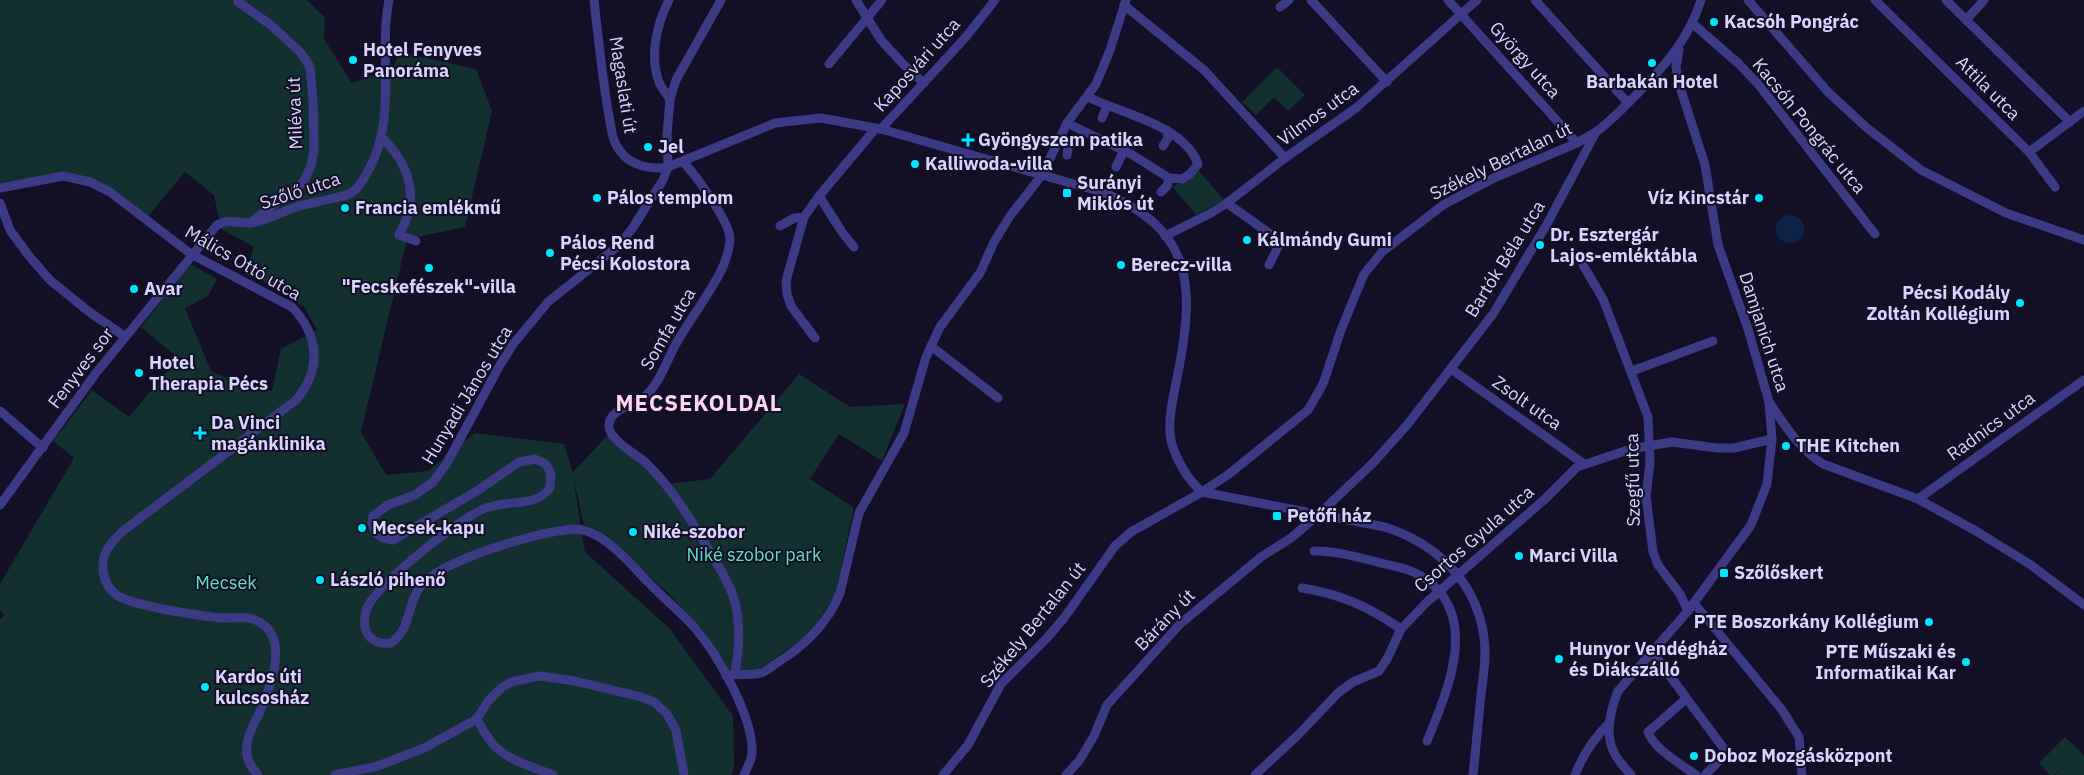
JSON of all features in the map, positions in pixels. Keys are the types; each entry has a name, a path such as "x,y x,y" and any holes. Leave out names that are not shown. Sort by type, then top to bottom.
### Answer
{"street":[{"name":"Szőlő utca","path":"192,254 217,225 223,221 259,222 296,207 344,196 354,191 370,167 382,138 386,77 385,19 389,0"},
{"name":"Magaslati út","path":"594,0 602,71 613,138 619,150 626,158 639,165 657,169 668,167"},
{"path":"669,0 659,24 654,52 659,83 670,98"},
{"name":"Hunyadi János utca","path":"721,0 676,80 670,98 667,135 668,167 663,180 632,229 618,246 548,302 514,343 500,365 451,456 433,482 415,495 380,509 373,516 372,524 376,533 393,540 477,491 519,462 534,459 546,464 551,474 550,488 536,500 485,508 464,519 398,572 376,595 367,609 365,624 368,636 374,641 379,643 391,642 397,639 406,625 415,594 422,584 438,572 463,560 542,535 576,529 590,532 614,548 695,628 731,675 751,740 752,755 744,775"},
{"path":"856,0 868,16 881,40 924,83"},
{"path":"829,64 882,0"},
{"name":"Kaposvári utca","path":"879,128 965,38 995,0"},
{"path":"1280,7 1289,0"},
{"path":"1312,0 1387,82"},
{"name":"György utca","path":"1448,0 1577,142"},
{"name":"Vilmos utca","path":"1165,236 1211,213 1356,108 1477,0"},
{"path":"1535,0 1628,103"},
{"path":"1750,0 1828,92 1867,128 1920,170 2006,213 2084,240"},
{"name":"Attila utca","path":"1875,0 2029,152 2055,187"},
{"path":"1946,0 2070,122"},
{"path":"1966,20 1984,0"},
{"name":"Miléva út","path":"238,2 272,25 301,53 310,67 313,100 314,150 311,166 305,179 250,223"},
{"path":"731,675 760,673 790,655 802,646 836,605 859,513 904,433 926,357 940,327 980,274 994,242 1010,216 1042,175 1067,124 1088,97 1103,70 1125,2 1204,70 1285,158"},
{"name":"Bartók Béla utca","path":"1318,516 1373,463 1407,425 1493,314 1547,224 1596,132 1609,123 1661,69 1679,47 1701,2"},
{"name":"Kacsóh Pongrác utca","path":"1692,23 1747,71 1875,234"},
{"name":"Damjanich utca","path":"1679,47 1676,67 1679,84 1705,165 1718,245 1748,329 1769,402 1811,457 1823,464 1918,499 1976,531 2031,565 2084,605"},
{"path":"1067,124 1124,150 1169,178 1182,179 1190,174 1198,164 1195,154 1167,130 1088,97"},
{"path":"1102,118 1106,106"},
{"path":"2029,152 2084,111"},
{"path":"668,167 775,123 821,118 879,128 1102,192 1132,205 1145,215 1165,236 1180,260 1185,277 1188,296 1184,342 1170,417 1171,440 1179,462 1193,485 1202,492 1318,516 1360,522 1404,533 1439,554 1458,575 1474,602 1484,638 1485,661 1473,775"},
{"path":"815,338 797,315 787,294 786,281 804,217 819,196 879,128"},
{"path":"1163,146 1168,138 1167,130"},
{"name":"Székely Bertalan út","path":"943,775 968,745 1001,684 1047,638 1064,618 1115,546 1131,532 1202,492 1229,474 1308,410 1323,384 1341,330 1364,274 1382,252 1443,205 1502,174 1596,132"},
{"path":"1061,137 1069,142 1068,155"},
{"path":"382,138 393,148 403,162 408,179 410,193 409,210 399,235 416,241"},
{"path":"1116,167 1124,150"},
{"name":"Somfa utca","path":"683,162 692,171 724,221 730,238 722,270 676,343 654,386 644,397 615,413 611,417 609,428 612,435 645,463 675,495 729,585 735,602 738,620 739,651 731,675"},
{"name":"Málics Ottó utca","path":"0,188 63,176 90,182 110,192 192,254 292,307 300,314 311,333 314,352 311,376 308,384 296,400 115,539 105,553 102,568 110,589 124,599 156,607 222,618 249,617 269,631 276,651 269,687 249,735 247,747 250,764 258,775"},
{"path":"1161,192 1167,186 1169,178"},
{"path":"819,196 854,247"},
{"path":"1227,202 1273,236 1279,245 1269,266"},
{"path":"0,203 10,230 50,280 88,311 124,336"},
{"path":"269,207 273,216"},
{"path":"780,226 794,218 804,217"},
{"name":"Fenyves sor","path":"0,505 124,336 192,254"},
{"name":"Szegfű utca","path":"1583,264 1603,299 1632,371 1648,418 1650,445 1646,496 1653,552 1658,565 1680,594 1688,611"},
{"path":"1632,371 1713,341"},
{"path":"931,346 998,398"},
{"name":"Zsolt utca","path":"1451,369 1584,464"},
{"name":"Radnics utca","path":"1918,499 2084,380"},
{"path":"1631,775 1615,756 1610,737 1612,706 1618,691 1688,611 1751,525 1768,484 1772,440 1769,402"},
{"path":"0,411 43,448"},
{"name":"Csortos Gyula utca","path":"1255,775 1298,735 1338,693 1353,682 1379,671 1387,659 1401,629 1439,591 1544,499 1577,467 1630,449 1650,445 1672,442 1717,448 1734,448 1772,440"},
{"name":"Bárány út","path":"1066,775 1079,761 1094,736 1107,706 1180,624 1261,557 1291,538 1318,516"},
{"path":"1314,551 1348,554 1401,568 1419,574 1439,591 1454,618 1456,634 1452,669 1444,699 1427,741"},
{"path":"1302,588 1343,596 1382,615 1401,629"},
{"path":"1694,603 1782,710 1799,738 1802,775"},
{"path":"1653,653 1727,753 1704,775"},
{"path":"335,775 378,766 424,748 477,719 488,701 501,688 511,682 527,677 539,676 575,681 654,702 667,714 676,730 684,775"},
{"path":"1686,699 1648,732 1650,739 1662,750 1696,775"},
{"path":"477,719 501,752 553,775"},
{"path":"1575,775 1588,747 1610,722"}],"green space":[{"name":"Mecsek","path":"0,0 307,0 325,18 324,39 352,83 393,68 400,52 476,69 492,111 465,227 407,239 361,432 386,475 428,471 475,433 564,444 574,476 573,472 607,436 668,484 710,479 799,374 850,407 905,404 882,461 839,434 810,479 854,508 835,595 810,634 756,671 729,673 704,631 668,593 596,529 584,525 573,476 585,552 670,629 733,716 734,765 732,775 0,775 0,620 4,615 0,610 0,584 74,458 53,441 92,390 129,417 178,358 141,327 190,264 217,279 208,296 185,308 211,371 239,384 272,391 281,349 317,330 304,307 260,279 245,275 254,247 221,229 214,195 185,172 145,220 110,192 63,176 0,188"},
{"path":"1277,67 1305,95 1288,111 1274,97 1256,115 1242,102"},
{"path":"1198,170 1224,200 1196,215 1172,186 1184,182"},
{"path":"2065,737 2084,755 2084,775 2055,775 2065,765 2054,775 2050,775 2039,763"}],"water":[{"path":"1790,215 1800,219 1804,229 1800,239 1790,243 1780,239 1776,229 1780,219"}],"place":[{"name":"Kacsóh Pongrác","path":"1714,22"},
{"name":"Hotel Fenyves Panoráma","path":"353,60"},
{"name":"Barbakán Hotel","path":"1652,63"},
{"name":"Gyöngyszem patika","path":"968,140"},
{"name":"Jel","path":"648,147"},
{"name":"Kalliwoda-villa","path":"915,164"},
{"name":"Surányi Miklós út","path":"1067,193"},
{"name":"Pálos templom","path":"597,198"},
{"name":"Víz Kincstár","path":"1759,198"},
{"name":"Francia emlékmű","path":"345,208"},
{"name":"Kálmándy Gumi","path":"1247,240"},
{"name":"Dr. Esztergár Lajos-emléktábla","path":"1540,245"},
{"name":"Pálos Rend Pécsi Kolostora","path":"550,253"},
{"name":"Berecz-villa","path":"1121,265"},
{"name":"\"Fecskefészek\"-villa","path":"429,268"},
{"name":"Avar","path":"134,289"},
{"name":"Pécsi Kodály Zoltán Kollégium","path":"2020,303"},
{"name":"Hotel Therapia Pécs","path":"139,373"},
{"name":"Da Vinci magánklinika","path":"200,433"},
{"name":"THE Kitchen","path":"1786,446"},
{"name":"Petőfi ház","path":"1277,516"},
{"name":"Mecsek-kapu","path":"362,528"},
{"name":"Niké-szobor","path":"633,532"},
{"name":"Marci Villa","path":"1519,556"},
{"name":"Szőlőskert","path":"1724,573"},
{"name":"László pihenő","path":"320,580"},
{"name":"PTE Boszorkány Kollégium","path":"1929,622"},
{"name":"Hunyor Vendégház és Diákszálló","path":"1559,659"},
{"name":"PTE Műszaki és Informatikai Kar","path":"1966,662"},
{"name":"Kardos úti kulcsosház","path":"205,687"},
{"name":"Doboz Mozgásközpont","path":"1694,756"}],"district":[{"name":"MECSEKOLDAL","path":"699,403"}],"park label":[{"name":"Niké szobor park","path":"754,555"}]}
